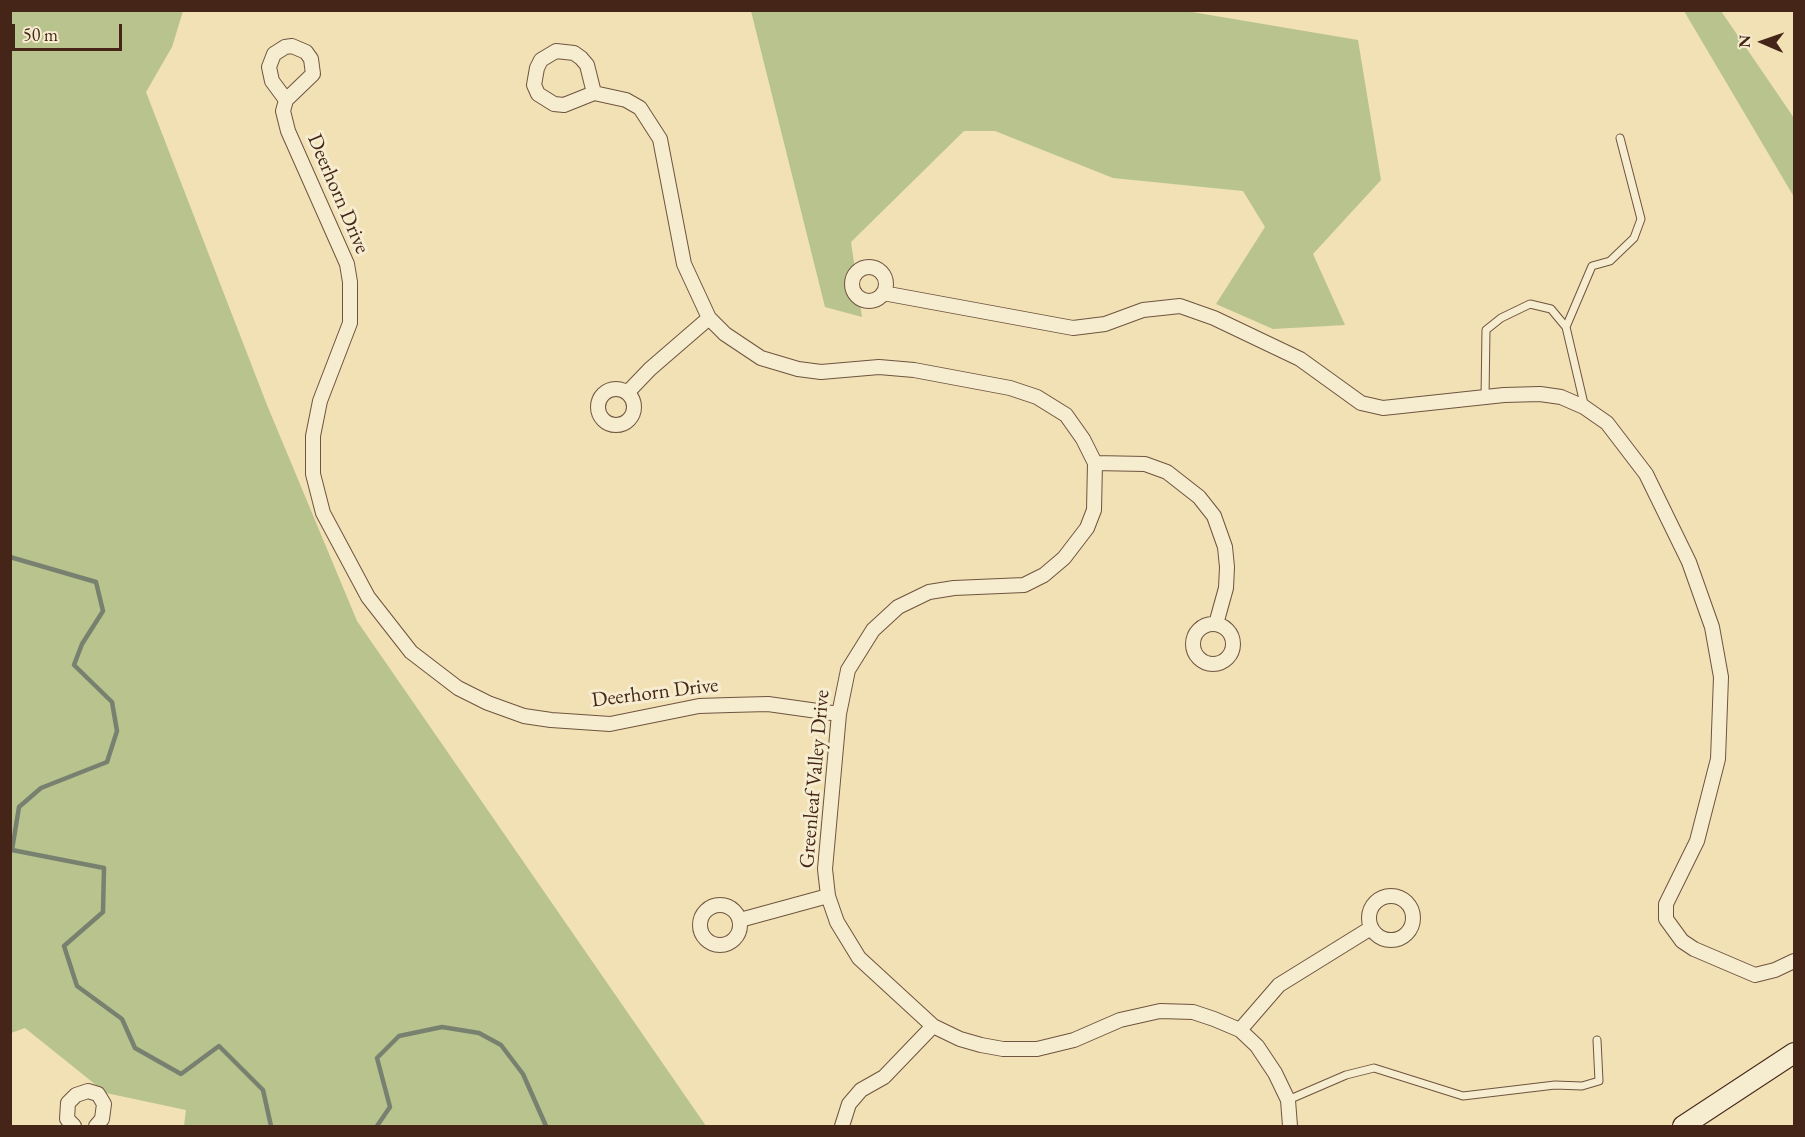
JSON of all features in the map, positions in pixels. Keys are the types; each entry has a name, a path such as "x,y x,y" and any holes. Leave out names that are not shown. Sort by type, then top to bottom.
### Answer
{"street":[{"path":"556,51 574,53 587,65 594,93 564,105 554,104 545,99 538,94 534,86 534,76 541,60 556,51"},
{"name":"Greenleaf Valley Drive","path":"594,93 626,100 640,108 660,139 684,264 709,318 748,350 776,363 798,369 821,372 879,367 914,370 1010,388 1037,397 1066,415 1088,447 1095,463 1094,510 1087,528 1064,558 1044,574 1024,585 954,588 929,592 898,607 873,630 848,670 839,714 825,869 828,896 837,922 858,958 933,1026 960,1039 1003,1049 1038,1049 1074,1040 1120,1020 1160,1011 1192,1012 1240,1030 1257,1046 1275,1073 1288,1100 1290,1126"},
{"name":"Deerhorn Drive","path":"286,100 283,111 288,131 348,264 350,282 351,324 320,401 313,436 313,474 322,513 368,597 411,652 458,688 488,703 524,716 551,720 610,724 699,706 730,705 791,706 839,714"},
{"path":"883,293 1073,328 1105,324 1143,310 1180,306 1214,318 1300,359 1361,403 1383,408 1540,394 1561,397 1586,408 1607,423 1646,474 1667,512 1697,579 1712,627 1721,677 1718,759 1696,841 1666,904 1666,919 1682,941 1694,950 1755,975 1775,970 1794,961"},
{"path":"628,392 650,369 709,318"},
{"path":"1095,463 1145,464 1167,472 1185,484 1209,510 1225,547 1227,567 1226,588 1216,624"},
{"path":"740,920 828,896"},
{"path":"1240,1030 1279,986 1371,928"},
{"path":"842,1126 849,1104 861,1090 891,1071 933,1026"},
{"path":"1683,1126 1794,1053"},
{"path":"74,1126 67,1119 68,1104 76,1095 87,1091 98,1094 104,1104 102,1119 96,1126"}],"lane":[{"path":"1566,327 1592,266 1610,261 1634,238 1641,219 1620,138"},
{"path":"1485,398 1485,330 1501,318 1530,304 1551,309 1566,327 1586,408"},
{"path":"1288,1100 1346,1075 1374,1068 1463,1096 1555,1085 1582,1086 1599,1081 1597,1040"}],"green space":[{"path":"10,11 183,11 172,47 146,92 267,405 357,621 706,1126 184,1126 186,1110 106,1093 25,1028 11,1033"},
{"path":"751,11 1186,11 1358,40 1381,180 1313,254 1345,325 1273,329 1216,304 1265,227 1243,191 1113,178 995,131 964,131 851,242 862,317 825,307"},
{"path":"1684,11 1721,11 1794,118 1794,197"}],"waterway":[{"path":"10,557 96,582 103,611 82,644 74,665 112,702 117,731 107,762 41,788 19,807 12,850 104,868 103,912 64,946 77,986 122,1019 135,1048 181,1074 219,1046 263,1090 271,1126"},
{"path":"377,1126 390,1107 377,1058 399,1036 442,1027 479,1033 501,1045 523,1074 546,1126"}]}
